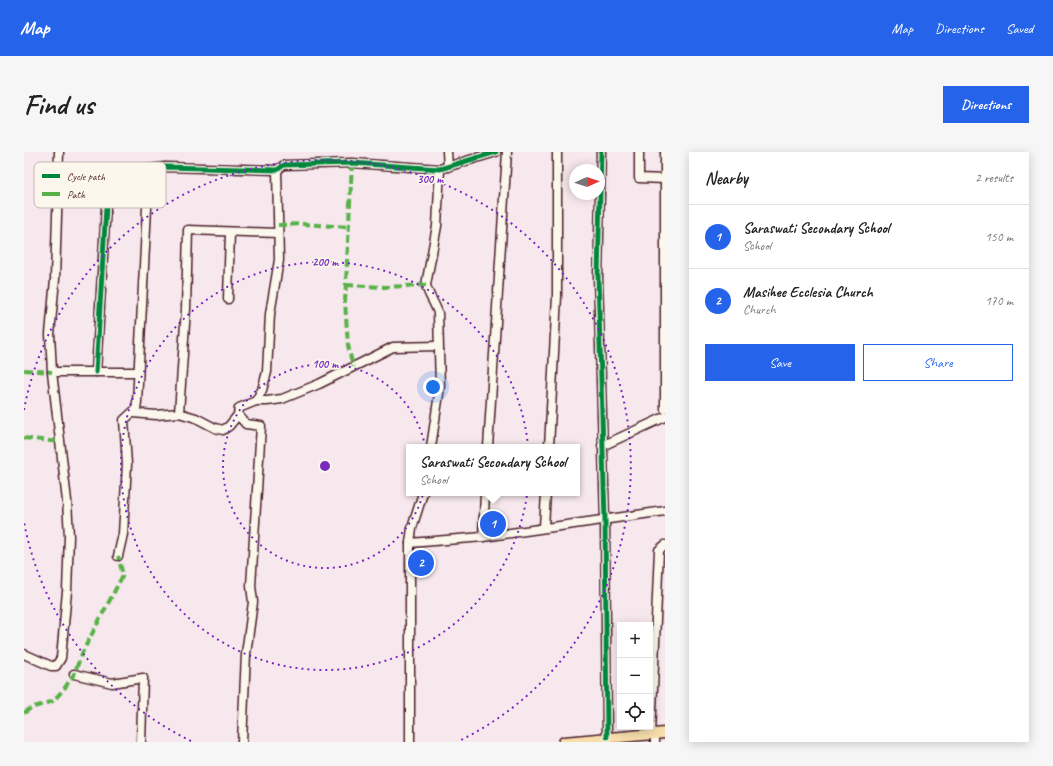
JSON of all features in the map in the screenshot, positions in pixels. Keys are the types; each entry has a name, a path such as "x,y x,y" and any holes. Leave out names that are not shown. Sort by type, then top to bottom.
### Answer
{"main road":[{"path":"564,742 656,735"}],"street":[{"path":"59,152 59,162"},
{"path":"431,444 440,387 438,313 426,285 437,226 447,152"},
{"path":"166,167 277,170 284,165 352,163 444,168 496,152"},
{"path":"488,444 507,152"},
{"path":"549,444 557,296 557,152"},
{"path":"601,152 598,276 605,520 602,739"},
{"path":"639,152 640,178 665,179"},
{"path":"665,152 665,409"},
{"path":"256,400 262,390 268,359 270,314 279,260 277,170"},
{"path":"24,654 51,666 56,666 61,658 67,591 69,536 67,501 52,372 50,334 55,279 57,208"},
{"path":"96,372 106,208"},
{"path":"118,556 122,534 127,464 124,420 136,409 137,402 137,372 148,208"},
{"path":"179,413 186,309 188,230 278,233"},
{"path":"228,299 230,232"},
{"path":"133,413 156,415 179,413 196,418 215,428 223,430 229,426 238,415 239,408 256,400 267,401 282,399 319,384 393,347 438,346"},
{"path":"52,372 137,372"},
{"path":"238,415 246,424 261,426 251,586 253,602 246,654 242,742"},
{"path":"602,446 665,418"},
{"path":"410,742 410,543 412,528 422,496"},
{"path":"483,537 486,496"},
{"path":"544,527 546,496"},
{"path":"410,543 483,537 544,527 665,511"},
{"path":"656,735 659,550 665,545"},
{"path":"74,674 112,683 143,678 141,742"}],"marked path":[{"path":"352,163 345,302 348,345 353,367"},
{"path":"278,225 302,224 350,227"},
{"path":"346,285 385,287 426,285"},
{"path":"24,370 52,372"},
{"path":"24,438 59,442"},
{"path":"24,713 31,708 53,701 64,689 74,674 83,651 123,575 118,556"}],"cycle path":[{"path":"166,167 277,170 284,165 352,163 440,169 496,152"},
{"path":"601,152 598,276 605,520 607,737"},
{"path":"96,372 106,208"}],"place":[{"name":"Saraswati Secondary School","path":"493,524"},
{"name":"Masihee Ecclesia Church","path":"421,563"}]}
